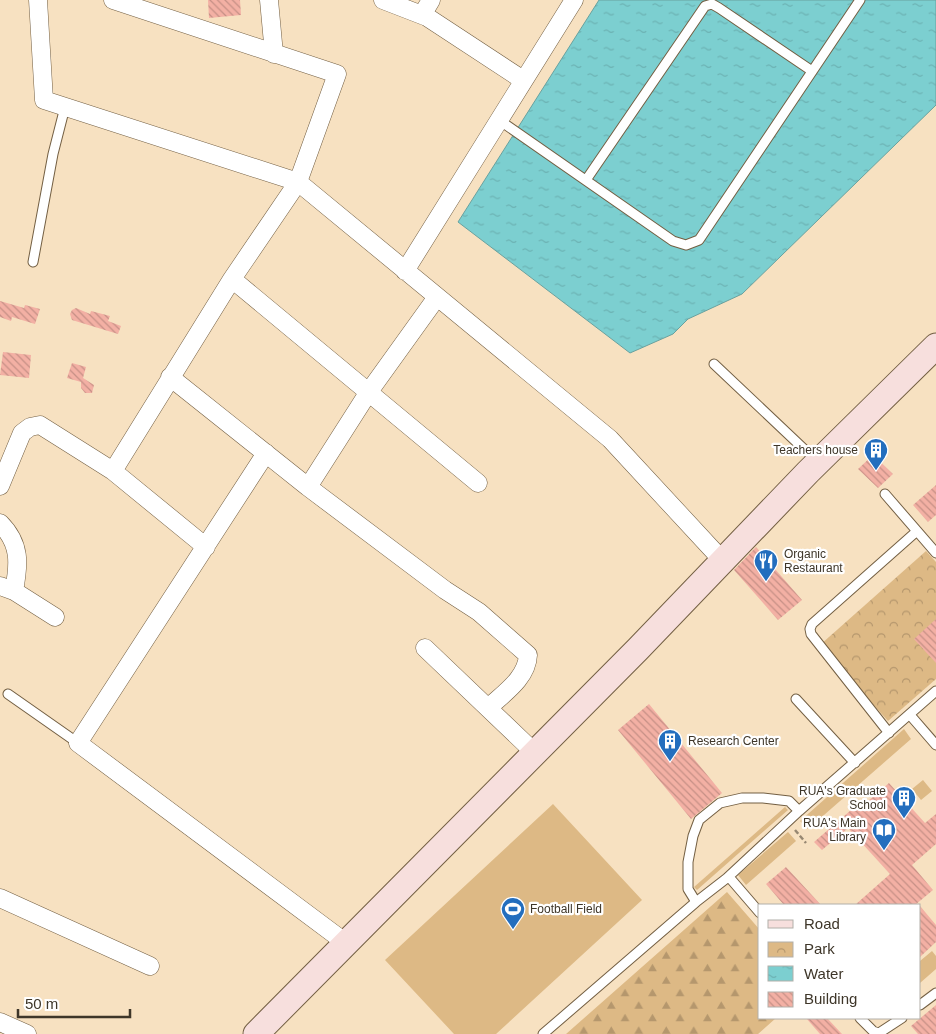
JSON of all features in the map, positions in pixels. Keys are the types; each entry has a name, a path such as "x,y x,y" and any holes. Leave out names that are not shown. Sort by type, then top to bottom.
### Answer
{"street":[{"path":"38,0 44,100 298,182 610,439 722,560"},
{"path":"113,0 146,5 274,54 337,74 298,182 232,279 113,470"},
{"path":"269,0 274,54"},
{"path":"383,0 422,15 523,80"},
{"path":"422,15 432,0"},
{"path":"405,271 574,0"},
{"path":"232,279 478,483"},
{"path":"308,487 368,393 437,298"},
{"path":"256,1034 535,753 819,461 936,346"},
{"path":"170,377 308,487 445,590 479,612 528,655 527,665 517,681 488,708"},
{"path":"0,486 22,433 30,427 40,425 113,470 206,547"},
{"path":"266,453 78,743 346,943"},
{"path":"0,523 9,532 19,568 7,588 55,617"},
{"path":"425,648 535,753"},
{"path":"0,898 150,966"},
{"path":"0,1022 27,1034"}],"lane":[{"path":"499,120 673,241 686,245 698,240 860,0"},
{"path":"586,180 704,6 712,4 719,8 812,71"},
{"path":"33,262 53,154 65,107"},
{"path":"714,364 819,461"},
{"path":"885,494 936,553"},
{"path":"889,732 811,634 810,629 812,624 917,531"},
{"path":"543,1034 696,902 729,877 799,811 936,691"},
{"path":"8,694 78,743"},
{"path":"796,699 855,762"},
{"path":"910,715 936,745"},
{"path":"696,902 688,890 688,862 693,836 699,820 720,803 742,798 789,801 799,811"},
{"path":"729,877 758,911"},
{"path":"921,1004 936,993"},
{"path":"861,1019 874,1032 879,1033 900,1019"}],"path":[{"path":"790,825 806,844"}],"green space":[{"path":"926,551 936,562 936,679 888,721 820,645"},
{"path":"904,729 911,739 808,829 800,821"},
{"path":"923,780 932,791 921,800 912,789"},
{"name":"Football Field","path":"553,804 642,900 496,1034 454,1034 385,960"},
{"path":"785,807 788,810 697,890 694,887"},
{"path":"788,832 796,841 746,885 738,875"},
{"path":"727,892 758,928 758,1019 775,1019 758,1034 566,1034"},
{"path":"932,951 936,956 936,969 921,982 921,960"}],"water":[{"path":"599,0 936,0 936,105 742,294 688,319 673,334 630,353 458,222"}],"building":[{"path":"208,0 240,0 241,15 209,18"},
{"path":"0,301 24,308 25,305 40,309 35,324 12,317 11,321 0,317"},
{"path":"76,308 90,314 91,311 110,316 108,321 121,326 118,334 72,320 70,314"},
{"path":"3,352 31,355 29,378 0,375"},
{"path":"72,363 86,367 83,378 94,385 92,393 85,393 81,388 81,382 67,378"},
{"name":"Teachers house","path":"873,455 893,474 878,488 858,469"},
{"path":"936,485 936,515 928,522 913,505"},
{"name":"Organic Restaurant","path":"756,547 802,600 778,620 734,570"},
{"path":"936,619 936,663 914,639"},
{"name":"Research Center","path":"649,704 722,793 691,819 618,730"},
{"path":"889,783 925,823 936,814 936,844 912,865 933,890 916,904 856,904 890,874 848,828 822,850 814,842 858,804 861,807"},
{"path":"786,867 820,904 783,904 766,884"},
{"path":"921,907 936,925 936,942 921,956"},
{"path":"936,1005 936,1034 918,1034 911,1026"},
{"path":"807,1019 828,1019 842,1034 820,1034"}],"place":[{"name":"Teachers house","path":"876,471"},
{"name":"Organic Restaurant","path":"766,582"},
{"name":"Research Center","path":"670,762"},
{"name":"RUA's Graduate School","path":"904,819"},
{"name":"RUA's Main Library","path":"884,851"},
{"name":"Football Field","path":"513,930"}]}
